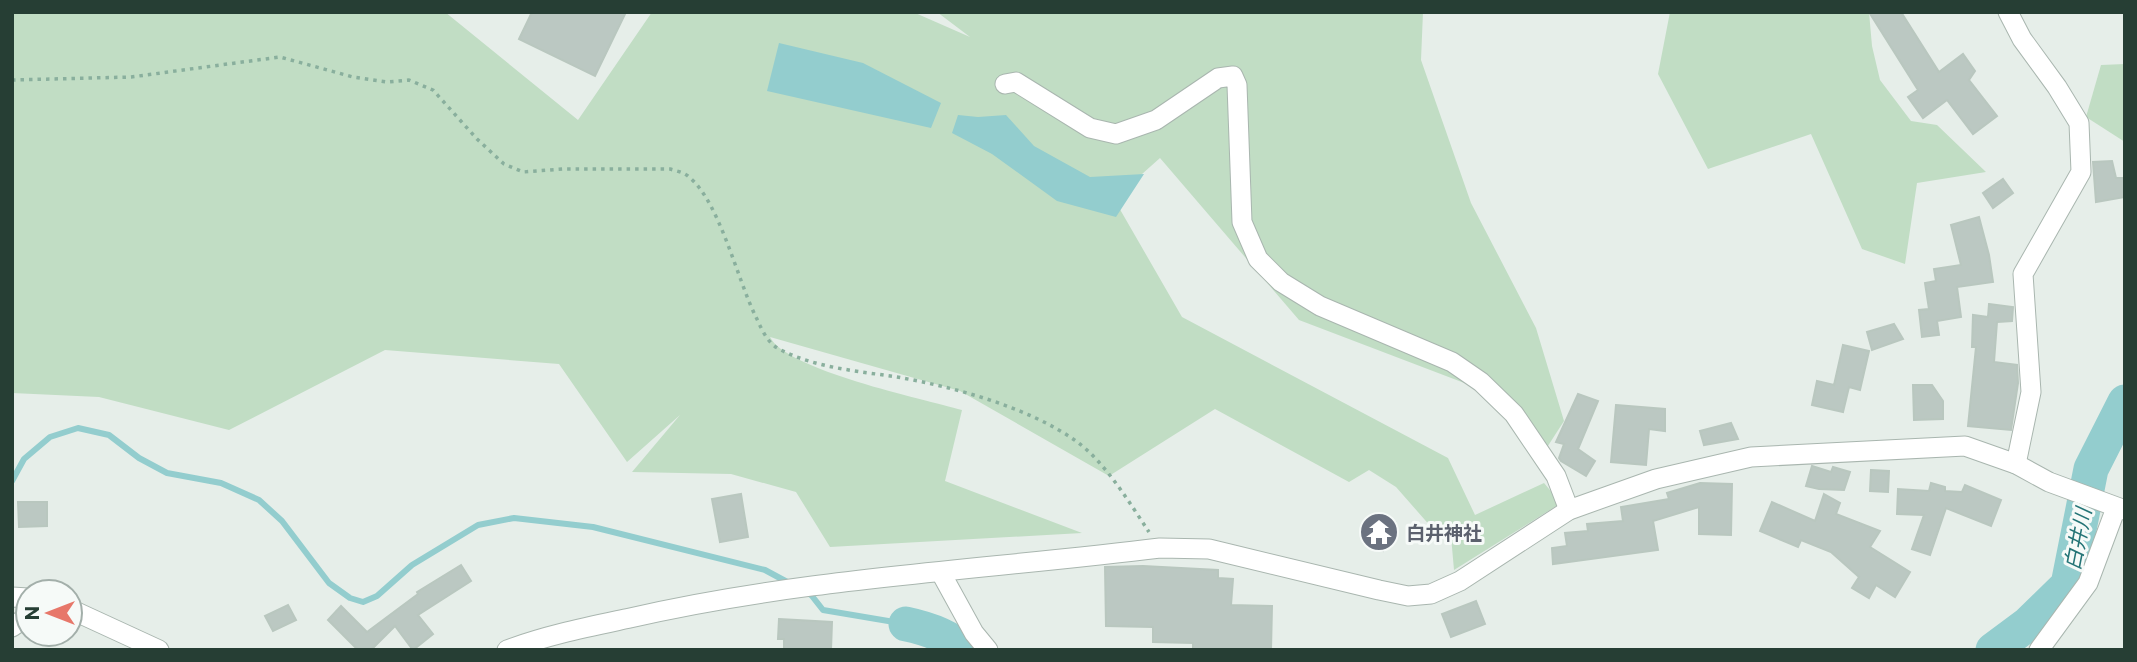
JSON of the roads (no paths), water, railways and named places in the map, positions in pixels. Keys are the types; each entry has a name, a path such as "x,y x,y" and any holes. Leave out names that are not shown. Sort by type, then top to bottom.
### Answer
{"street":[{"path":"2008,12 2022,39 2079,123 2081,172 2023,274 2031,391 2016,464"},
{"path":"1005,84 1016,82 1090,128 1116,134 1156,120 1218,78 1233,76 1237,85 1242,222 1258,259 1281,282 1320,306 1452,362 1481,382 1514,414 1556,476 1569,510"},
{"path":"507,650 553,643 679,606 826,584 1160,548 1209,549 1408,596 1432,594 1460,581 1569,510 1656,479 1751,457 1965,446 2016,464 2049,482 2120,509 2088,583 2039,650"},
{"path":"941,573 974,633 988,650"},
{"path":"84,615 159,650"}],"water":[{"path":"779,43 863,63 941,103 931,128 767,91"},
{"path":"958,115 1006,115 1034,146 1090,177 1144,174 1116,217 1057,201 992,154 952,133"}],"waterway":[{"name":"白井川","path":"1993,650 2028,624 2068,585 2091,469 2125,402"},
{"path":"12,481 24,459 50,437 78,428 109,435 139,458 167,473 221,483 259,500 282,521 329,583 350,598 363,602 377,596 412,565 478,525 514,518 593,527 765,570 791,584"},
{"path":"807,592 823,610 906,624"},
{"name":"白井川","path":"906,624 937,633 964,650"}],"place":[{"name":"白井神社","path":"1379,532"}]}
